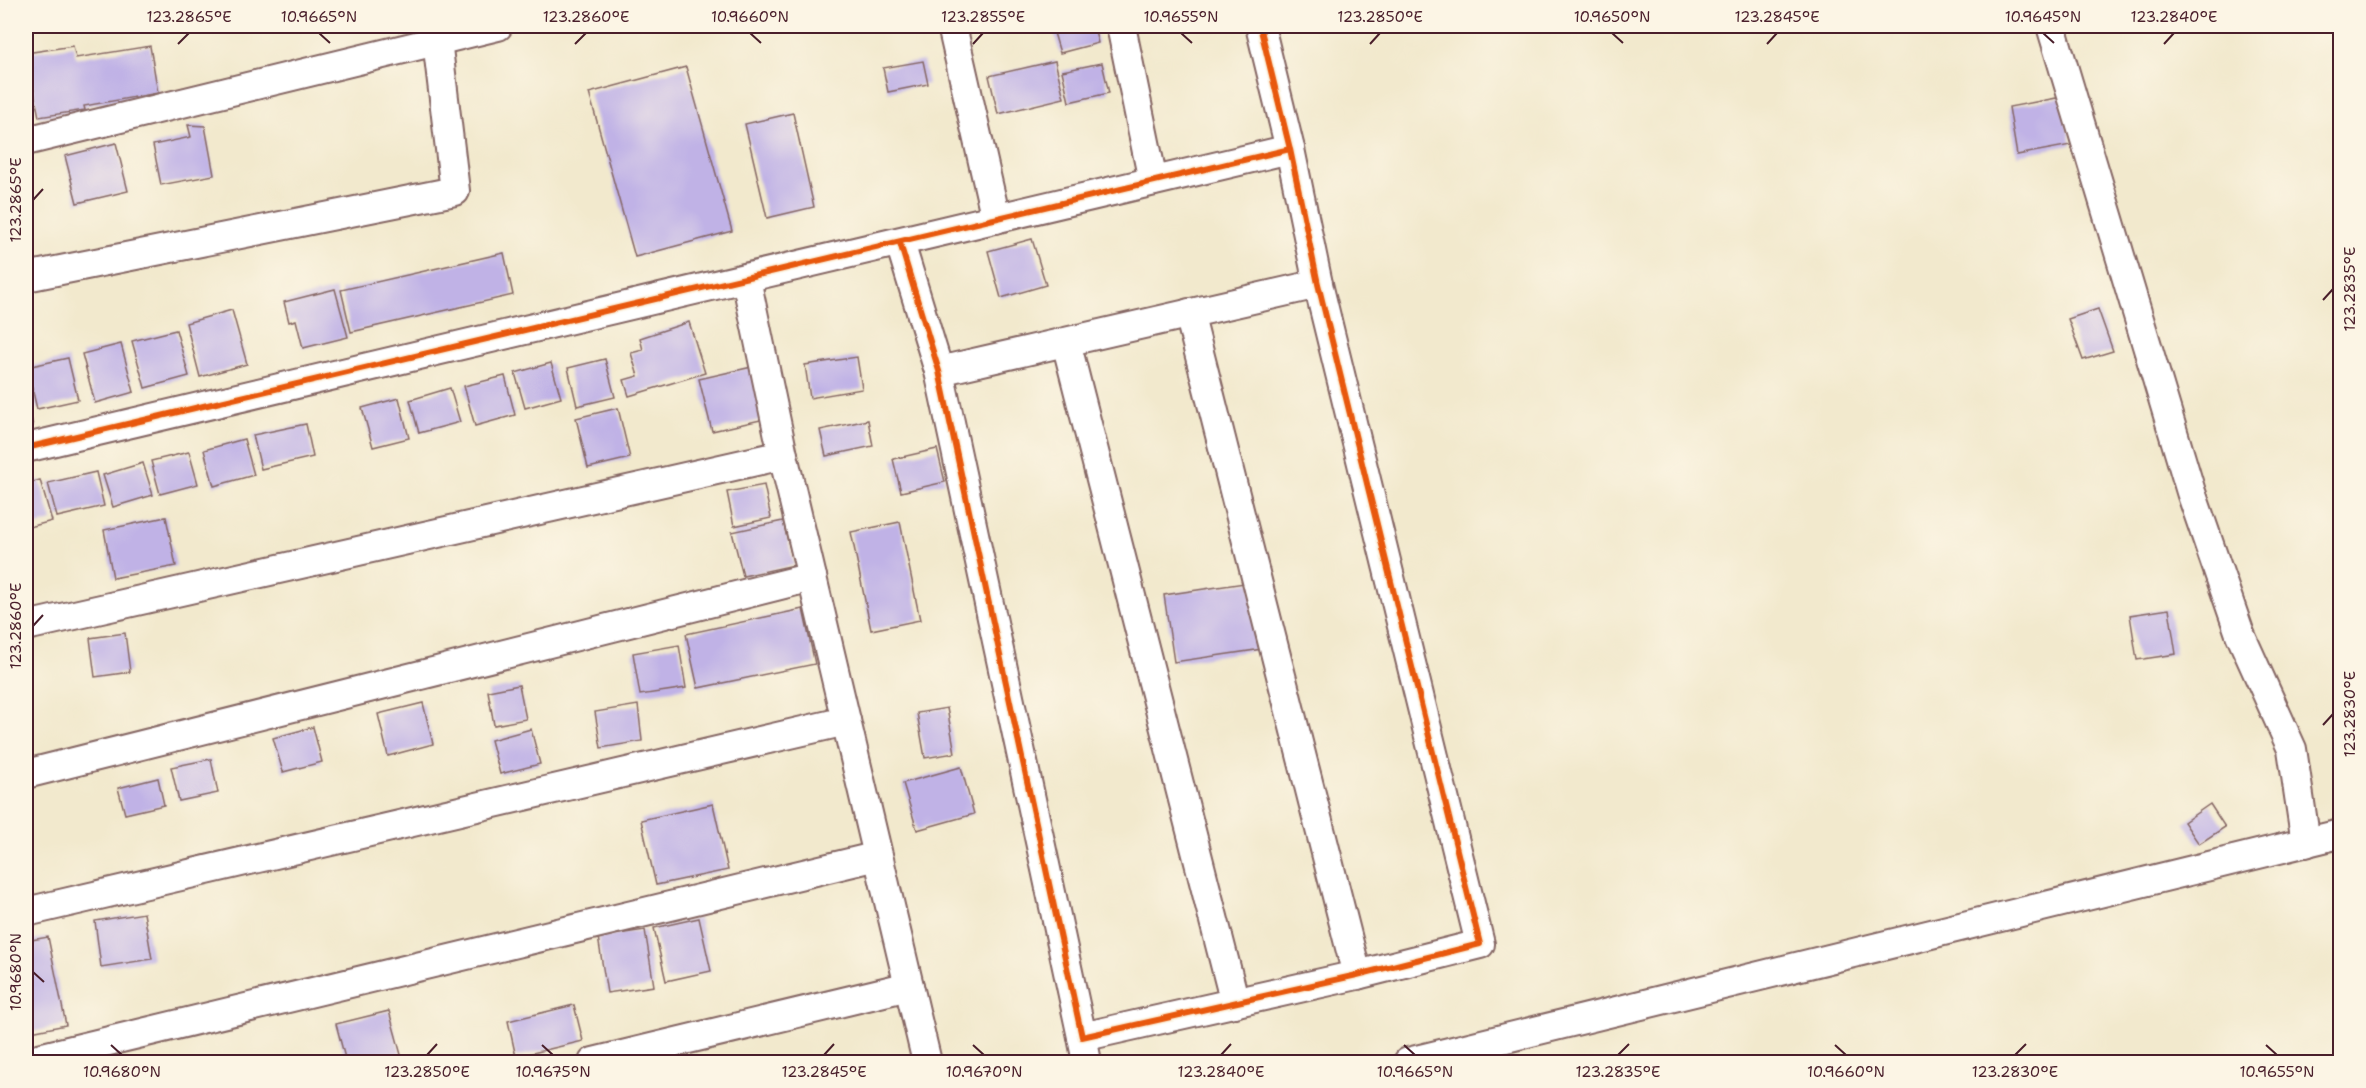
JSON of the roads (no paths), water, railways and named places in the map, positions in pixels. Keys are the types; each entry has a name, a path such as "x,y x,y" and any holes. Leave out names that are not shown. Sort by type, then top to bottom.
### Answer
{"street":[{"path":"26,141 498,26"},
{"path":"952,26 996,219"},
{"path":"1121,26 1153,181"},
{"path":"900,243 939,371 1084,1050 1235,1003 1480,944 1318,284 1290,149 1260,26"},
{"path":"2051,26 2191,492 2240,634 2292,748 2306,843"},
{"path":"26,277 455,191 437,40"},
{"path":"26,448 1290,149"},
{"path":"746,279 783,455 927,1062"},
{"path":"939,371 1318,284"},
{"path":"1189,313 1357,975"},
{"path":"1066,342 1235,1003"},
{"path":"26,626 783,455"},
{"path":"26,774 812,577"},
{"path":"26,912 846,721"},
{"path":"1408,1062 2340,834"},
{"path":"26,1061 878,856"},
{"path":"593,1062 909,986"}]}
